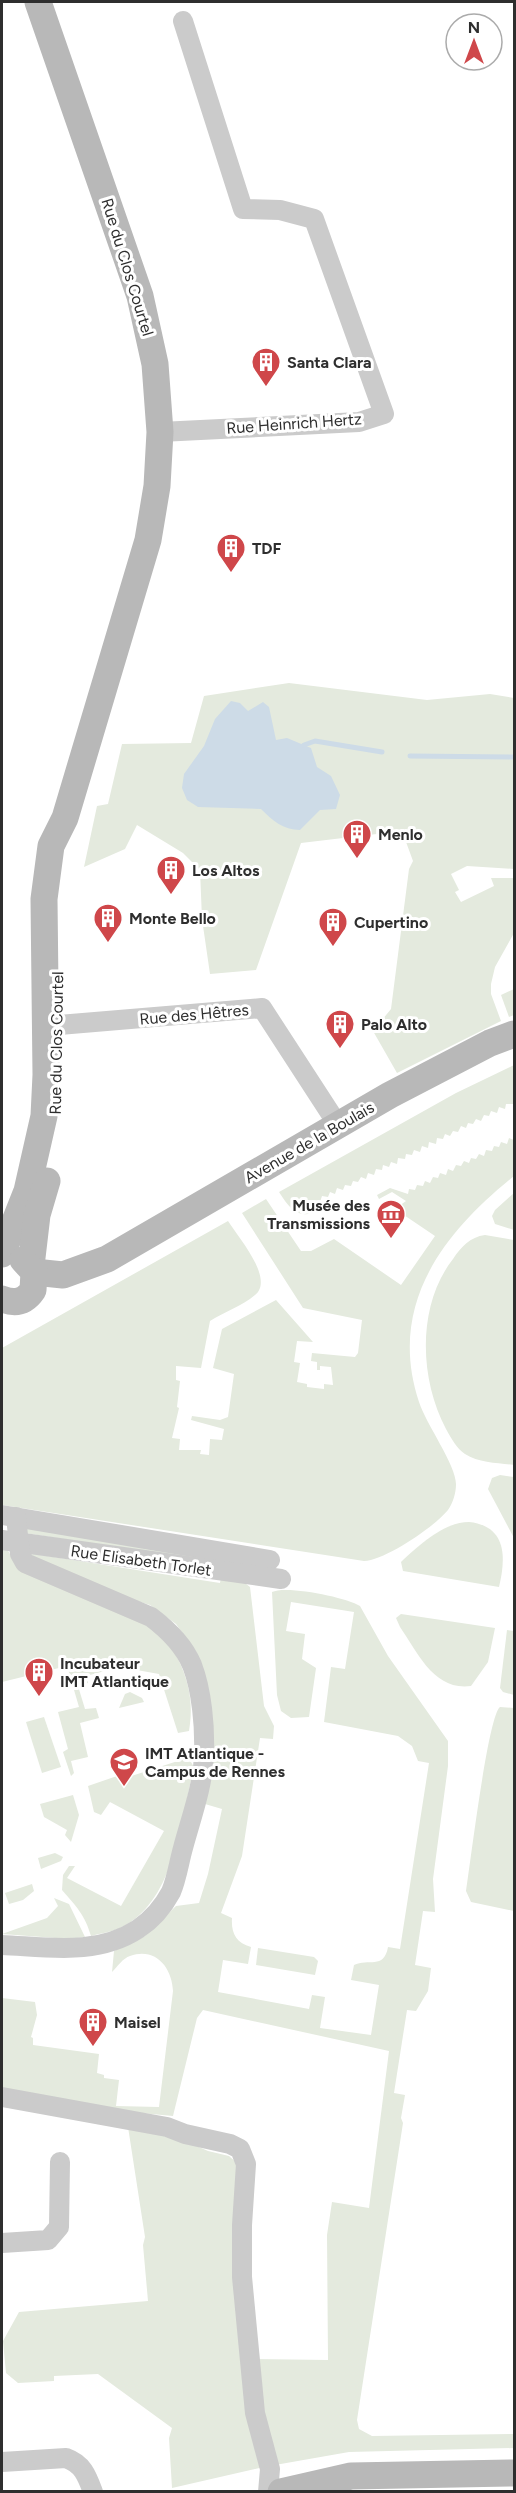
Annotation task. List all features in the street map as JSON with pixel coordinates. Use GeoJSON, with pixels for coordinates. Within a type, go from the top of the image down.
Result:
{"type":"FeatureCollection","features":[{"type":"Feature","properties":{"kind":"main road","name":"Rue du Clos Courtel"},"geometry":{"type":"LineString","coordinates":[[2,1254],[27,1191],[44,1116],[46,1075],[44,899],[51,846],[65,818],[148,540],[157,486],[160,432],[155,364],[140,296],[38,2]]}},
{"type":"Feature","properties":{"kind":"main road","name":"Rue du Clos Courtel"},"geometry":{"type":"LineString","coordinates":[[18,1290],[51,1164],[58,1025],[59,888],[65,818]]}},
{"type":"Feature","properties":{"kind":"main road","name":"Avenue de la Boulais"},"geometry":{"type":"LineString","coordinates":[[2,1262],[19,1259],[18,1290],[107,1259],[338,1125],[490,1042],[514,1034]]}},
{"type":"Feature","properties":{"kind":"main road"},"geometry":{"type":"LineString","coordinates":[[281,2492],[351,2476],[514,2473]]}},
{"type":"Feature","properties":{"kind":"street","name":"Rue Heinrich Hertz"},"geometry":{"type":"LineString","coordinates":[[160,432],[359,422],[384,414],[314,219],[280,210],[243,209],[183,21]]}},
{"type":"Feature","properties":{"kind":"street","name":"Rue des Hêtres"},"geometry":{"type":"LineString","coordinates":[[58,1025],[262,1008],[338,1125]]}},
{"type":"Feature","properties":{"kind":"street"},"geometry":{"type":"LineString","coordinates":[[2,1945],[87,1948],[124,1937],[150,1920],[172,1890],[201,1782],[204,1757],[199,1692],[192,1665],[164,1627],[140,1612],[31,1567],[10,1541],[9,1516]]}},
{"type":"Feature","properties":{"kind":"street","name":"Rue Elisabeth Torlet"},"geometry":{"type":"LineString","coordinates":[[9,1516],[270,1560]]}},
{"type":"Feature","properties":{"kind":"street","name":"Rue Elisabeth Torlet"},"geometry":{"type":"LineString","coordinates":[[10,1541],[281,1580]]}},
{"type":"Feature","properties":{"kind":"street"},"geometry":{"type":"LineString","coordinates":[[2,2097],[167,2127],[240,2149],[246,2163],[242,2235],[246,2336],[255,2413],[270,2469],[268,2492]]}},
{"type":"Feature","properties":{"kind":"street"},"geometry":{"type":"LineString","coordinates":[[2,2243],[48,2240],[58,2227],[60,2162]]}},
{"type":"Feature","properties":{"kind":"street"},"geometry":{"type":"LineString","coordinates":[[2,2462],[66,2458],[76,2461],[84,2470],[93,2492]]}},
{"type":"Feature","properties":{"kind":"shaded area"},"geometry":{"type":"Polygon","coordinates":[[[289,683],[427,700],[490,694],[514,698],[514,869],[467,866],[451,874],[459,890],[455,892],[461,902],[494,886],[491,878],[514,878],[514,933],[495,967],[491,984],[491,994],[501,1021],[397,1073],[373,1031],[391,1009],[409,869],[413,861],[402,831],[301,843],[256,970],[210,974],[202,919],[200,870],[183,853],[137,825],[125,849],[84,867],[97,806],[108,804],[122,744],[191,743],[204,696],[289,683]]]}},
{"type":"Feature","properties":{"kind":"shaded area"},"geometry":{"type":"Polygon","coordinates":[[[231,701],[240,703],[248,711],[263,702],[269,707],[276,740],[287,738],[311,748],[317,767],[331,776],[340,795],[336,809],[320,810],[300,830],[294,830],[283,826],[261,809],[198,807],[187,800],[182,788],[184,774],[204,746],[215,719],[231,701]]]}},
{"type":"Feature","properties":{"kind":"shaded area"},"geometry":{"type":"Polygon","coordinates":[[[514,989],[514,1015],[509,1017],[501,995],[514,989]]]}},
{"type":"Feature","properties":{"kind":"shaded area"},"geometry":{"type":"Polygon","coordinates":[[[514,1065],[513,1104],[506,1104],[505,1109],[499,1107],[497,1113],[491,1111],[489,1116],[484,1115],[481,1121],[476,1119],[473,1124],[468,1123],[466,1128],[461,1126],[458,1132],[453,1131],[450,1136],[445,1134],[443,1139],[437,1138],[436,1144],[429,1142],[428,1148],[422,1146],[420,1152],[414,1150],[412,1155],[406,1154],[405,1159],[398,1158],[397,1164],[391,1162],[389,1167],[383,1165],[382,1170],[376,1169],[374,1175],[368,1173],[366,1179],[361,1177],[358,1182],[353,1181],[351,1186],[345,1185],[343,1190],[337,1188],[335,1194],[330,1192],[328,1197],[322,1196],[317,1211],[304,1214],[294,1211],[279,1192],[456,1093],[514,1065]]]}},
{"type":"Feature","properties":{"kind":"shaded area"},"geometry":{"type":"Polygon","coordinates":[[[509,1138],[514,1140],[514,1176],[488,1198],[444,1247],[428,1274],[416,1303],[410,1334],[411,1367],[419,1402],[451,1466],[456,1484],[454,1498],[448,1510],[421,1533],[397,1549],[364,1561],[2,1505],[2,1348],[228,1221],[253,1258],[261,1279],[260,1288],[250,1299],[210,1321],[201,1368],[176,1366],[176,1380],[180,1381],[177,1407],[179,1408],[172,1438],[180,1439],[179,1450],[201,1450],[200,1454],[209,1455],[210,1439],[222,1440],[224,1429],[191,1420],[192,1416],[220,1420],[228,1417],[234,1374],[213,1368],[222,1329],[276,1300],[313,1342],[297,1341],[294,1362],[300,1363],[297,1382],[307,1384],[307,1387],[324,1389],[324,1384],[333,1385],[331,1367],[320,1366],[320,1370],[317,1370],[317,1362],[311,1361],[312,1353],[355,1357],[358,1353],[362,1320],[303,1308],[242,1213],[266,1199],[301,1251],[311,1251],[334,1239],[401,1285],[435,1236],[395,1209],[406,1201],[392,1192],[379,1199],[377,1195],[390,1188],[408,1194],[409,1189],[415,1190],[417,1185],[423,1186],[425,1181],[430,1183],[433,1177],[438,1178],[440,1173],[446,1175],[448,1169],[453,1171],[456,1165],[461,1166],[464,1161],[469,1163],[471,1158],[476,1159],[479,1154],[484,1156],[486,1150],[492,1151],[494,1146],[499,1147],[501,1142],[507,1144],[509,1138]]]}},
{"type":"Feature","properties":{"kind":"shaded area"},"geometry":{"type":"Polygon","coordinates":[[[514,1193],[514,1230],[495,1224],[492,1216],[495,1210],[514,1193]]]}},
{"type":"Feature","properties":{"kind":"shaded area"},"geometry":{"type":"Polygon","coordinates":[[[485,1235],[514,1240],[514,1465],[476,1459],[459,1449],[437,1409],[427,1365],[428,1320],[441,1277],[470,1240],[485,1235]]]}},
{"type":"Feature","properties":{"kind":"shaded area"},"geometry":{"type":"Polygon","coordinates":[[[500,1475],[514,1477],[514,1538],[488,1489],[492,1478],[500,1475]]]}},
{"type":"Feature","properties":{"kind":"shaded area"},"geometry":{"type":"Polygon","coordinates":[[[469,1522],[491,1530],[501,1545],[503,1565],[499,1587],[403,1571],[401,1562],[424,1542],[450,1526],[469,1522]]]}},
{"type":"Feature","properties":{"kind":"shaded area"},"geometry":{"type":"Polygon","coordinates":[[[26,1528],[210,1557],[209,1562],[25,1533],[26,1528]]]}},
{"type":"Feature","properties":{"kind":"shaded area"},"geometry":{"type":"Polygon","coordinates":[[[2,1548],[7,1549],[16,1564],[161,1632],[176,1654],[186,1678],[191,1704],[189,1731],[178,1733],[159,1674],[120,1667],[86,1676],[88,1683],[78,1686],[85,1709],[96,1708],[99,1718],[80,1723],[88,1757],[71,1761],[74,1773],[71,1776],[63,1752],[68,1749],[58,1712],[79,1707],[67,1666],[2,1682],[2,1548]]]}},
{"type":"Feature","properties":{"kind":"shaded area"},"geometry":{"type":"Polygon","coordinates":[[[28,1553],[220,1583],[221,1577],[241,1580],[250,1587],[264,1706],[274,1726],[273,1739],[260,1738],[242,1856],[221,1913],[232,1918],[235,1937],[251,1947],[248,1964],[223,1960],[218,1992],[309,2009],[312,1995],[325,1997],[320,2028],[371,2035],[379,1985],[351,1980],[354,1965],[383,1959],[388,1947],[400,1949],[429,1763],[418,1761],[412,1746],[398,1736],[324,1722],[331,1667],[345,1669],[354,1612],[291,1602],[286,1631],[305,1634],[302,1659],[316,1668],[309,1717],[291,1718],[281,1711],[277,1695],[272,1592],[290,1590],[316,1593],[360,1606],[388,1656],[448,1741],[448,1766],[433,1879],[435,1912],[423,1911],[415,1965],[431,1968],[428,1991],[416,2011],[407,2010],[394,2093],[405,2095],[401,2118],[403,2123],[357,2420],[359,2429],[372,2436],[514,2434],[514,2448],[349,2452],[275,2465],[252,2359],[328,2360],[327,2235],[332,2202],[369,2208],[389,2051],[203,2010],[197,2018],[173,2116],[130,2112],[2,2091],[2,1998],[35,2002],[37,2015],[31,2037],[33,2045],[99,2054],[97,2073],[104,2075],[104,2078],[119,2080],[116,2106],[159,2107],[173,1991],[170,1975],[161,1961],[148,1954],[127,1957],[112,1972],[114,1951],[145,1936],[176,1906],[199,1903],[208,1874],[222,1809],[205,1804],[213,1771],[210,1727],[197,1653],[176,1624],[150,1605],[112,1593],[31,1558],[28,1553]]]}},
{"type":"Feature","properties":{"kind":"shaded area"},"geometry":{"type":"Polygon","coordinates":[[[401,1614],[495,1628],[488,1662],[471,1686],[447,1683],[428,1668],[400,1627],[396,1618],[401,1614]]]}},
{"type":"Feature","properties":{"kind":"shaded area"},"geometry":{"type":"Polygon","coordinates":[[[507,1630],[514,1631],[514,1695],[503,1692],[500,1688],[507,1630]]]}},
{"type":"Feature","properties":{"kind":"shaded area"},"geometry":{"type":"Polygon","coordinates":[[[130,1692],[142,1698],[144,1702],[119,1708],[125,1694],[130,1692]]]}},
{"type":"Feature","properties":{"kind":"shaded area"},"geometry":{"type":"Polygon","coordinates":[[[500,1707],[514,1708],[514,1911],[471,1902],[466,1891],[485,1763],[495,1716],[500,1707]]]}},
{"type":"Feature","properties":{"kind":"shaded area"},"geometry":{"type":"Polygon","coordinates":[[[44,1717],[61,1767],[42,1773],[26,1722],[44,1717]]]}},
{"type":"Feature","properties":{"kind":"shaded area"},"geometry":{"type":"Polygon","coordinates":[[[184,1759],[191,1762],[194,1767],[179,1834],[165,1879],[154,1898],[140,1915],[118,1929],[91,1936],[83,1916],[62,1890],[63,1875],[69,1866],[75,1866],[67,1878],[121,1906],[164,1831],[110,1802],[101,1815],[94,1812],[88,1786],[117,1776],[119,1780],[184,1759]]]}},
{"type":"Feature","properties":{"kind":"shaded area"},"geometry":{"type":"Polygon","coordinates":[[[73,1795],[79,1815],[71,1842],[65,1835],[67,1830],[44,1817],[40,1804],[73,1795]]]}},
{"type":"Feature","properties":{"kind":"shaded area"},"geometry":{"type":"Polygon","coordinates":[[[55,1853],[63,1857],[61,1861],[41,1869],[38,1858],[55,1853]]]}},
{"type":"Feature","properties":{"kind":"shaded area"},"geometry":{"type":"Polygon","coordinates":[[[32,1884],[34,1891],[23,1900],[9,1904],[5,1893],[32,1884]]]}},
{"type":"Feature","properties":{"kind":"shaded area"},"geometry":{"type":"Polygon","coordinates":[[[54,1898],[69,1904],[85,1937],[69,1939],[2,1934],[47,1918],[58,1906],[54,1898]]]}},
{"type":"Feature","properties":{"kind":"shaded area"},"geometry":{"type":"Polygon","coordinates":[[[258,1948],[314,1957],[318,1961],[315,1975],[256,1965],[258,1948]]]}},
{"type":"Feature","properties":{"kind":"shaded area"},"geometry":{"type":"Polygon","coordinates":[[[128,2127],[167,2133],[208,2151],[229,2156],[238,2164],[264,2467],[172,2488],[169,2438],[172,2428],[98,2374],[54,2376],[54,2381],[18,2383],[6,2373],[3,2341],[19,2312],[148,2301],[143,2245],[145,2237],[128,2127]]]}},
{"type":"Feature","properties":{"kind":"waterway"},"geometry":{"type":"LineString","coordinates":[[304,745],[315,741],[382,752]]}},
{"type":"Feature","properties":{"kind":"waterway"},"geometry":{"type":"LineString","coordinates":[[410,756],[514,757]]}},
{"type":"Feature","properties":{"kind":"place","name":"Santa Clara"},"geometry":{"type":"Point","coordinates":[266,388]}},
{"type":"Feature","properties":{"kind":"place","name":"TDF"},"geometry":{"type":"Point","coordinates":[231,574]}},
{"type":"Feature","properties":{"kind":"place","name":"Menlo"},"geometry":{"type":"Point","coordinates":[357,860]}},
{"type":"Feature","properties":{"kind":"place","name":"Los Altos"},"geometry":{"type":"Point","coordinates":[171,896]}},
{"type":"Feature","properties":{"kind":"place","name":"Monte Bello"},"geometry":{"type":"Point","coordinates":[108,944]}},
{"type":"Feature","properties":{"kind":"place","name":"Cupertino"},"geometry":{"type":"Point","coordinates":[333,948]}},
{"type":"Feature","properties":{"kind":"place","name":"Palo Alto"},"geometry":{"type":"Point","coordinates":[340,1050]}},
{"type":"Feature","properties":{"kind":"place","name":"Musée des Transmissions"},"geometry":{"type":"Point","coordinates":[391,1240]}},
{"type":"Feature","properties":{"kind":"place","name":"Incubateur IMT Atlantique"},"geometry":{"type":"Point","coordinates":[39,1698]}},
{"type":"Feature","properties":{"kind":"place","name":"IMT Atlantique - Campus de Rennes"},"geometry":{"type":"Point","coordinates":[124,1788]}},
{"type":"Feature","properties":{"kind":"place","name":"Maisel"},"geometry":{"type":"Point","coordinates":[93,2048]}}]}
